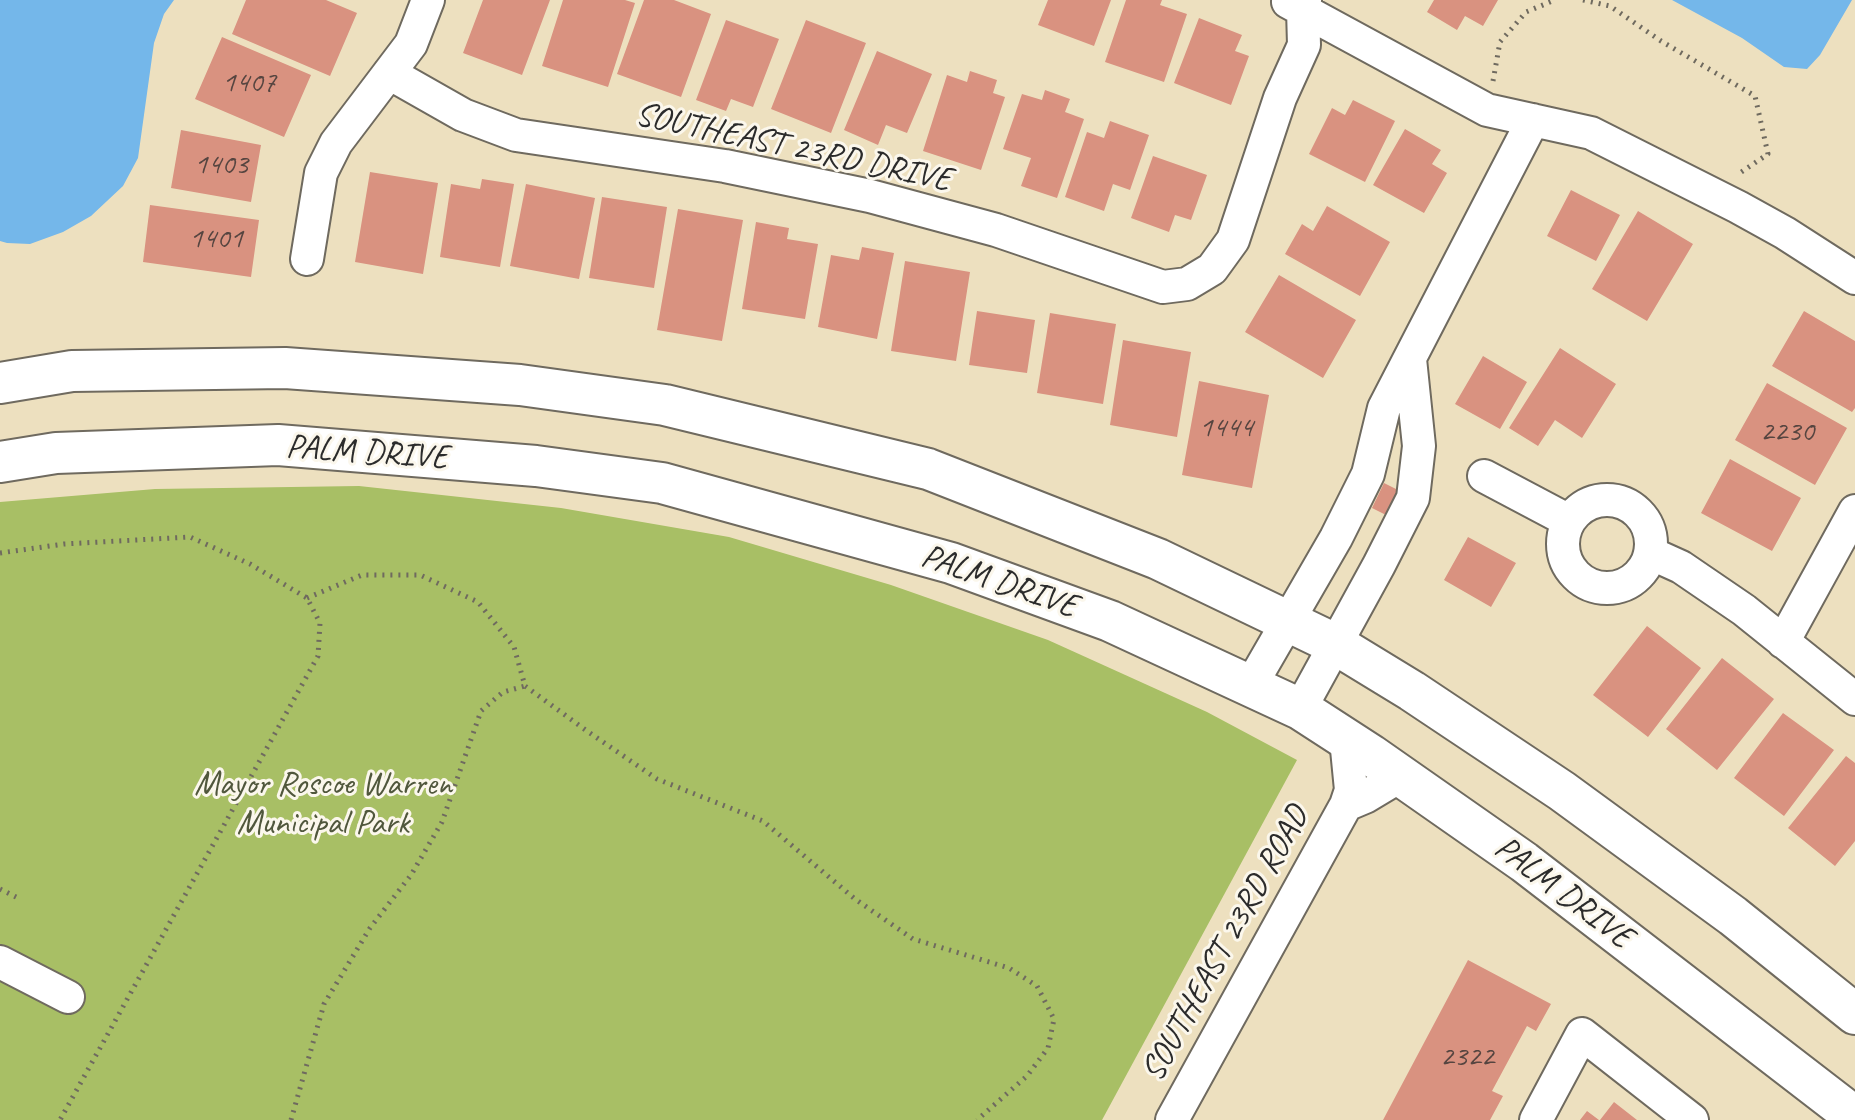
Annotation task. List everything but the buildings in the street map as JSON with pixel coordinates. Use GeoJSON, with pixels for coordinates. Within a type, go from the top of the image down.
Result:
{"type":"FeatureCollection","features":[{"type":"Feature","properties":{"kind":"main road"},"geometry":{"type":"LineString","coordinates":[[0,383],[72,371],[285,368],[520,385],[665,405],[928,469],[1158,559],[1335,644],[1412,691],[1562,791],[1733,916],[1855,1014]]}},
{"type":"Feature","properties":{"kind":"main road","name":"PALM DRIVE"},"geometry":{"type":"LineString","coordinates":[[0,462],[56,453],[278,445],[536,466],[662,483],[951,563],[1110,621],[1300,709],[1524,862],[1855,1117]]}},
{"type":"Feature","properties":{"kind":"street"},"geometry":{"type":"LineString","coordinates":[[307,259],[321,173],[336,143],[411,44],[428,0]]}},
{"type":"Feature","properties":{"kind":"street"},"geometry":{"type":"LineString","coordinates":[[1298,3],[1487,110],[1591,133],[1785,233],[1855,278]]}},
{"type":"Feature","properties":{"kind":"street","name":"SOUTHEAST 23RD DRIVE"},"geometry":{"type":"LineString","coordinates":[[389,73],[463,115],[516,135],[725,166],[870,196],[996,230],[1163,287],[1187,284],[1212,269],[1233,240],[1280,98],[1304,45],[1298,3]]}},
{"type":"Feature","properties":{"kind":"street"},"geometry":{"type":"LineString","coordinates":[[1251,685],[1336,538],[1368,474],[1384,408],[1533,120]]}},
{"type":"Feature","properties":{"kind":"street"},"geometry":{"type":"LineString","coordinates":[[1300,709],[1413,498],[1419,446],[1410,356]]}},
{"type":"Feature","properties":{"kind":"street"},"geometry":{"type":"LineString","coordinates":[[1484,476],[1569,521]]}},
{"type":"Feature","properties":{"kind":"street"},"geometry":{"type":"LineString","coordinates":[[1603,500],[1629,506],[1640,515],[1651,540],[1645,568],[1621,586],[1606,588],[1590,585],[1568,565],[1563,551],[1563,536],[1569,521],[1577,511],[1603,500]]}},
{"type":"Feature","properties":{"kind":"street"},"geometry":{"type":"LineString","coordinates":[[1783,642],[1855,511]]}},
{"type":"Feature","properties":{"kind":"street"},"geometry":{"type":"LineString","coordinates":[[1650,553],[1681,567],[1744,610],[1855,699]]}},
{"type":"Feature","properties":{"kind":"street","name":"SOUTHEAST 23RD ROAD"},"geometry":{"type":"LineString","coordinates":[[1172,1120],[1346,805],[1351,790],[1346,739]]}},
{"type":"Feature","properties":{"kind":"street","name":"SOUTHEAST 23RD ROAD"},"geometry":{"type":"LineString","coordinates":[[1346,805],[1400,776]]}},
{"type":"Feature","properties":{"kind":"street"},"geometry":{"type":"LineString","coordinates":[[0,962],[68,997]]}},
{"type":"Feature","properties":{"kind":"street"},"geometry":{"type":"LineString","coordinates":[[1536,1120],[1582,1034],[1692,1120]]}},
{"type":"Feature","properties":{"kind":"path"},"geometry":{"type":"LineString","coordinates":[[1487,110],[1500,42],[1526,12],[1555,0]]}},
{"type":"Feature","properties":{"kind":"path"},"geometry":{"type":"LineString","coordinates":[[1583,0],[1610,6],[1661,41],[1755,96],[1768,154],[1710,193]]}},
{"type":"Feature","properties":{"kind":"path"},"geometry":{"type":"LineString","coordinates":[[0,553],[64,544],[190,537],[250,564],[307,598],[320,623],[318,656],[60,1120]]}},
{"type":"Feature","properties":{"kind":"path"},"geometry":{"type":"LineString","coordinates":[[307,598],[362,575],[420,575],[478,602],[514,647],[525,686],[657,779],[763,821],[855,899],[913,939],[1009,968],[1037,986],[1054,1019],[1048,1048],[1027,1076],[977,1120]]}},
{"type":"Feature","properties":{"kind":"path"},"geometry":{"type":"LineString","coordinates":[[291,1120],[324,1004],[370,928],[411,875],[442,822],[481,711],[503,692],[525,686]]}},
{"type":"Feature","properties":{"kind":"path"},"geometry":{"type":"LineString","coordinates":[[0,889],[20,899]]}},
{"type":"Feature","properties":{"kind":"green space","name":"Mayor Roscoe Warren Municipal Park"},"geometry":{"type":"Polygon","coordinates":[[[359,486],[561,508],[729,537],[891,585],[1048,640],[1207,712],[1297,760],[1102,1120],[0,1120],[0,502],[155,489],[359,486]]]}},
{"type":"Feature","properties":{"kind":"water"},"geometry":{"type":"Polygon","coordinates":[[[0,0],[174,0],[164,14],[154,43],[138,158],[123,186],[91,216],[63,232],[30,244],[0,241],[0,0]]]}},
{"type":"Feature","properties":{"kind":"water"},"geometry":{"type":"Polygon","coordinates":[[[1672,0],[1852,0],[1820,55],[1807,69],[1784,67],[1742,38],[1672,0]]]}}]}
